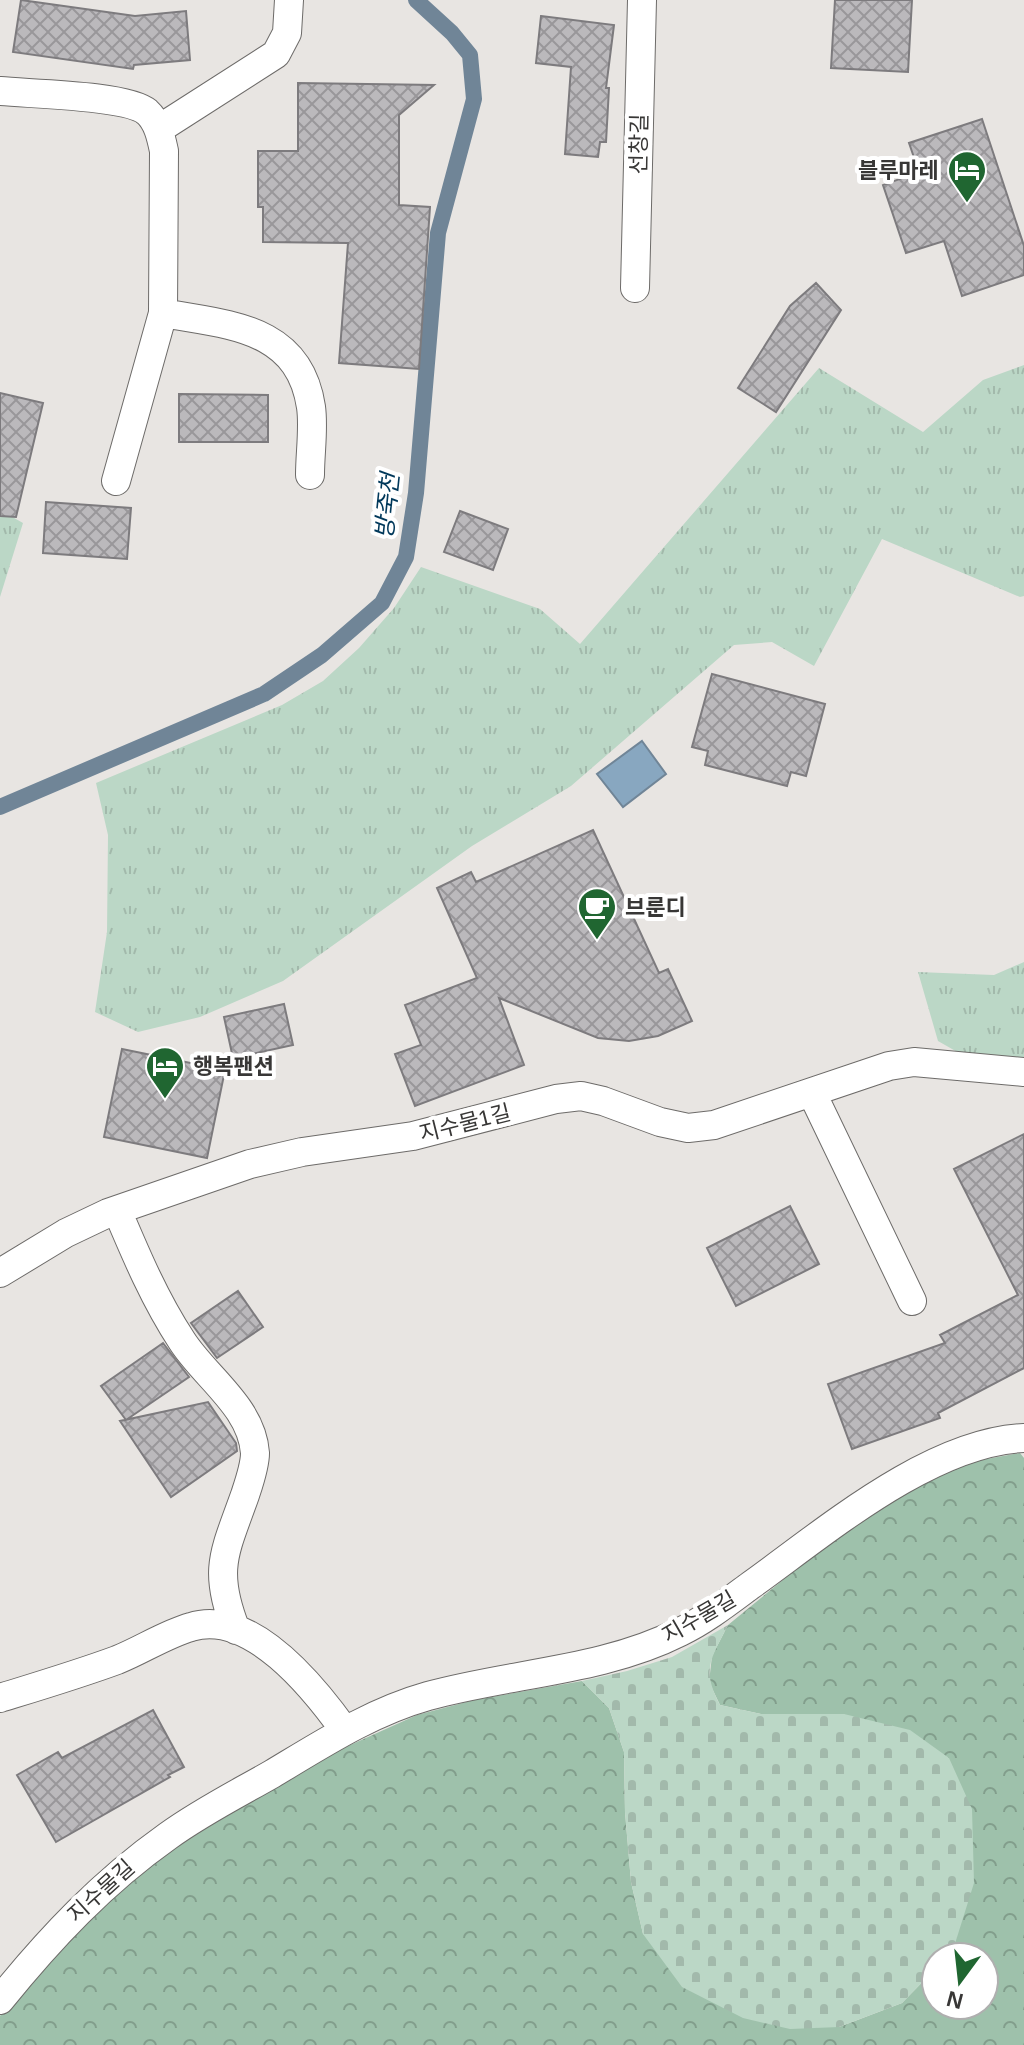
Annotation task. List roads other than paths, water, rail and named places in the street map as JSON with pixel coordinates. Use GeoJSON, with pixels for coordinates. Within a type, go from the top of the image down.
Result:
{"type":"FeatureCollection","features":[{"type":"Feature","properties":{"kind":"lane"},"geometry":{"type":"LineString","coordinates":[[159,129],[276,54],[287,33],[289,0]]}},
{"type":"Feature","properties":{"kind":"lane","name":"선창길"},"geometry":{"type":"LineString","coordinates":[[635,288],[642,0]]}},
{"type":"Feature","properties":{"kind":"lane"},"geometry":{"type":"LineString","coordinates":[[0,91],[120,102],[146,111],[159,129],[164,151],[163,313],[116,481]]}},
{"type":"Feature","properties":{"kind":"lane"},"geometry":{"type":"LineString","coordinates":[[163,313],[247,328],[279,345],[299,370],[311,407],[310,475]]}},
{"type":"Feature","properties":{"kind":"lane","name":"지수물1길"},"geometry":{"type":"LineString","coordinates":[[0,1273],[66,1233],[117,1210],[250,1164],[302,1152],[413,1136],[556,1099],[581,1096],[688,1128],[737,1119],[889,1066],[914,1062],[1024,1072]]}},
{"type":"Feature","properties":{"kind":"lane"},"geometry":{"type":"LineString","coordinates":[[812,1093],[912,1301]]}},
{"type":"Feature","properties":{"kind":"lane"},"geometry":{"type":"LineString","coordinates":[[117,1210],[162,1308],[184,1345],[245,1419],[255,1453],[250,1482],[224,1548],[221,1574],[226,1605],[236,1630]]}},
{"type":"Feature","properties":{"kind":"lane","name":"지수물길"},"geometry":{"type":"LineString","coordinates":[[0,2000],[72,1916],[118,1874],[169,1835],[220,1802],[374,1715],[427,1696],[633,1651],[680,1632],[719,1608],[877,1495],[928,1467],[970,1449],[1024,1438]]}},
{"type":"Feature","properties":{"kind":"lane"},"geometry":{"type":"LineString","coordinates":[[0,1698],[117,1660],[190,1627],[212,1623],[260,1642],[304,1678],[345,1731]]}},
{"type":"Feature","properties":{"kind":"water"},"geometry":{"type":"Polygon","coordinates":[[[642,741],[666,774],[623,807],[597,774],[642,741]]]}},
{"type":"Feature","properties":{"kind":"waterway","name":"방죽천"},"geometry":{"type":"LineString","coordinates":[[0,807],[264,694],[322,655],[382,603],[406,557],[416,493],[438,233],[474,99],[470,55],[452,33],[416,0]]}},
{"type":"Feature","properties":{"kind":"place","name":"블루마레"},"geometry":{"type":"Point","coordinates":[967,204]}},
{"type":"Feature","properties":{"kind":"place","name":"브룬디"},"geometry":{"type":"Point","coordinates":[597,941]}},
{"type":"Feature","properties":{"kind":"place","name":"행복팬션"},"geometry":{"type":"Point","coordinates":[165,1100]}}]}
